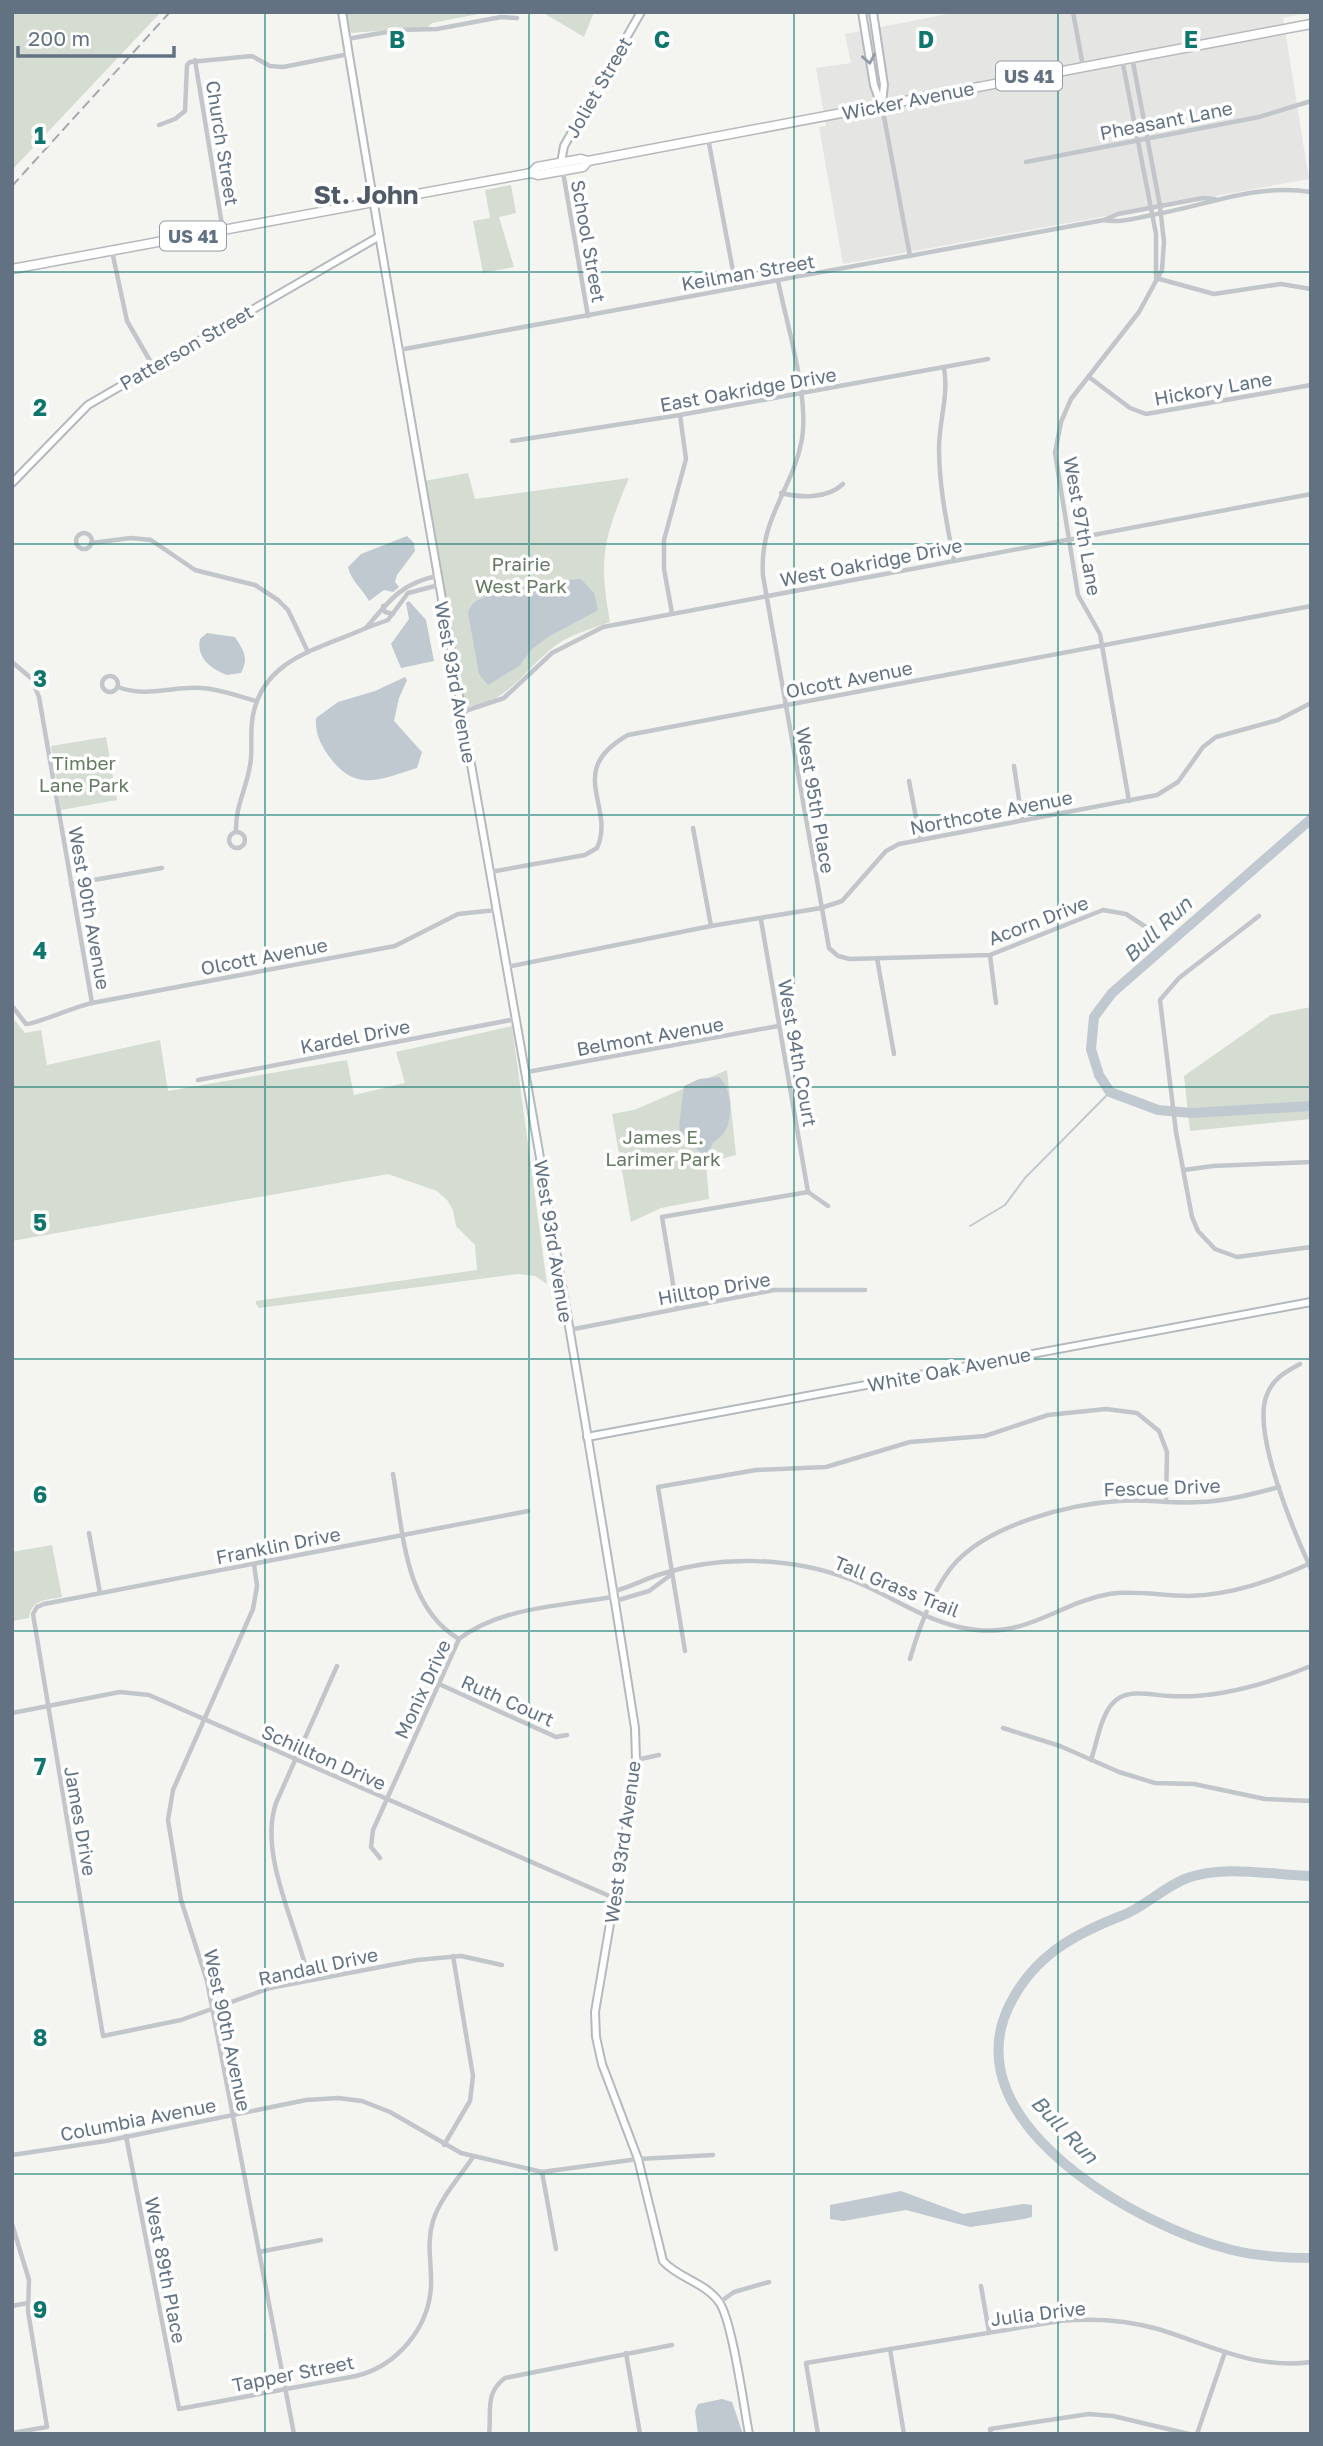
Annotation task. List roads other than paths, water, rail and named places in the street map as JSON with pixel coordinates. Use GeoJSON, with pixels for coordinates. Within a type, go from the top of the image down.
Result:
{"type":"FeatureCollection","features":[{"type":"Feature","properties":{"kind":"highway","name":"Wicker Avenue"},"geometry":{"type":"LineString","coordinates":[[12,270],[531,173],[537,167],[562,167],[582,159],[589,162],[1127,57],[1311,24]]}},
{"type":"Feature","properties":{"kind":"street","name":"West 93rd Avenue"},"geometry":{"type":"LineString","coordinates":[[342,12],[437,576],[527,1072],[635,1728],[636,1760],[595,2012],[596,2036],[602,2064],[638,2159],[663,2260],[671,2270],[719,2302]]}},
{"type":"Feature","properties":{"kind":"street","name":"Joliet Street"},"geometry":{"type":"LineString","coordinates":[[562,167],[564,146],[641,12]]}},
{"type":"Feature","properties":{"kind":"street"},"geometry":{"type":"LineString","coordinates":[[862,12],[874,85],[881,105],[910,256]]}},
{"type":"Feature","properties":{"kind":"street"},"geometry":{"type":"LineString","coordinates":[[873,12],[884,85],[881,105]]}},
{"type":"Feature","properties":{"kind":"street"},"geometry":{"type":"LineString","coordinates":[[1073,12],[1083,66]]}},
{"type":"Feature","properties":{"kind":"street"},"geometry":{"type":"LineString","coordinates":[[347,39],[398,30],[437,29],[500,17],[517,18]]}},
{"type":"Feature","properties":{"kind":"street"},"geometry":{"type":"LineString","coordinates":[[159,125],[175,119],[185,111],[187,65],[195,60],[251,56],[270,66],[283,67],[349,54]]}},
{"type":"Feature","properties":{"kind":"street","name":"West 97th Lane"},"geometry":{"type":"LineString","coordinates":[[1127,57],[1160,206],[1164,252],[1162,270],[1139,312],[1068,406],[1056,445],[1056,467],[1079,599],[1097,625],[1102,645],[1129,801]]}},
{"type":"Feature","properties":{"kind":"street","name":"West 97th Lane"},"geometry":{"type":"LineString","coordinates":[[1127,57],[1136,140],[1157,240],[1156,278]]}},
{"type":"Feature","properties":{"kind":"street","name":"Church Street"},"geometry":{"type":"LineString","coordinates":[[195,60],[223,231]]}},
{"type":"Feature","properties":{"kind":"street","name":"Pheasant Lane"},"geometry":{"type":"LineString","coordinates":[[1026,162],[1264,116],[1311,101]]}},
{"type":"Feature","properties":{"kind":"street"},"geometry":{"type":"LineString","coordinates":[[708,138],[736,287]]}},
{"type":"Feature","properties":{"kind":"street","name":"School Street"},"geometry":{"type":"LineString","coordinates":[[562,167],[588,316]]}},
{"type":"Feature","properties":{"kind":"street"},"geometry":{"type":"LineString","coordinates":[[1216,199],[1268,190],[1311,192]]}},
{"type":"Feature","properties":{"kind":"street","name":"Keilman Street"},"geometry":{"type":"LineString","coordinates":[[398,350],[1104,220],[1118,214],[1203,198],[1216,199]]}},
{"type":"Feature","properties":{"kind":"street","name":"Keilman Street"},"geometry":{"type":"LineString","coordinates":[[1104,220],[1118,221],[1159,214],[1204,205],[1216,199]]}},
{"type":"Feature","properties":{"kind":"street","name":"Patterson Street"},"geometry":{"type":"LineString","coordinates":[[12,483],[88,405],[378,237]]}},
{"type":"Feature","properties":{"kind":"street"},"geometry":{"type":"LineString","coordinates":[[112,251],[127,321],[153,366]]}},
{"type":"Feature","properties":{"kind":"street"},"geometry":{"type":"LineString","coordinates":[[1156,278],[1214,293],[1281,284],[1311,289]]}},
{"type":"Feature","properties":{"kind":"street","name":"West 95th Place"},"geometry":{"type":"LineString","coordinates":[[778,281],[800,394],[802,440],[768,523],[763,548],[766,596],[827,944],[835,954]]}},
{"type":"Feature","properties":{"kind":"street","name":"East Oakridge Drive"},"geometry":{"type":"LineString","coordinates":[[512,441],[680,415],[988,359]]}},
{"type":"Feature","properties":{"kind":"street"},"geometry":{"type":"LineString","coordinates":[[944,368],[946,383],[940,429],[940,468],[954,561]]}},
{"type":"Feature","properties":{"kind":"street","name":"Hickory Lane"},"geometry":{"type":"LineString","coordinates":[[1089,377],[1130,408],[1146,414],[1311,385]]}},
{"type":"Feature","properties":{"kind":"street"},"geometry":{"type":"LineString","coordinates":[[672,613],[664,569],[664,540],[686,459],[680,415]]}},
{"type":"Feature","properties":{"kind":"street"},"geometry":{"type":"LineString","coordinates":[[781,493],[808,496],[831,492],[842,484]]}},
{"type":"Feature","properties":{"kind":"street","name":"West Oakridge Drive"},"geometry":{"type":"LineString","coordinates":[[461,712],[505,698],[552,653],[589,632],[672,613],[1311,494]]}},
{"type":"Feature","properties":{"kind":"street"},"geometry":{"type":"LineString","coordinates":[[91,543],[131,538],[151,540],[195,570],[255,585],[288,610],[308,652]]}},
{"type":"Feature","properties":{"kind":"street"},"geometry":{"type":"LineString","coordinates":[[236,831],[238,801],[251,760],[250,730],[256,701],[280,667],[308,652],[384,622],[393,614],[410,583],[437,576]]}},
{"type":"Feature","properties":{"kind":"street"},"geometry":{"type":"LineString","coordinates":[[366,628],[383,606],[402,594],[439,585]]}},
{"type":"Feature","properties":{"kind":"street"},"geometry":{"type":"LineString","coordinates":[[383,606],[385,612],[393,614]]}},
{"type":"Feature","properties":{"kind":"street","name":"Olcott Avenue"},"geometry":{"type":"LineString","coordinates":[[490,872],[584,855],[597,848],[601,830],[594,780],[601,758],[617,741],[641,731],[1311,606]]}},
{"type":"Feature","properties":{"kind":"street","name":"West 90th Avenue"},"geometry":{"type":"LineString","coordinates":[[12,662],[31,678],[39,697],[92,1003]]}},
{"type":"Feature","properties":{"kind":"street"},"geometry":{"type":"LineString","coordinates":[[118,687],[151,693],[200,687],[230,692],[256,701]]}},
{"type":"Feature","properties":{"kind":"street","name":"Northcote Avenue"},"geometry":{"type":"LineString","coordinates":[[507,967],[711,926],[761,920],[821,908],[842,901],[886,851],[920,838],[1157,795],[1171,788],[1203,747],[1220,734],[1273,722],[1311,703]]}},
{"type":"Feature","properties":{"kind":"street"},"geometry":{"type":"LineString","coordinates":[[1014,766],[1022,819]]}},
{"type":"Feature","properties":{"kind":"street"},"geometry":{"type":"LineString","coordinates":[[909,782],[920,838]]}},
{"type":"Feature","properties":{"kind":"street"},"geometry":{"type":"LineString","coordinates":[[693,828],[711,926]]}},
{"type":"Feature","properties":{"kind":"street"},"geometry":{"type":"LineString","coordinates":[[71,884],[162,868]]}},
{"type":"Feature","properties":{"kind":"street","name":"Olcott Avenue"},"geometry":{"type":"LineString","coordinates":[[12,1006],[26,1024],[35,1025],[66,1009],[92,1003],[395,946],[458,914],[496,910]]}},
{"type":"Feature","properties":{"kind":"street","name":"Acorn Drive"},"geometry":{"type":"LineString","coordinates":[[835,954],[846,959],[990,955],[1103,910],[1131,916],[1161,937]]}},
{"type":"Feature","properties":{"kind":"street"},"geometry":{"type":"LineString","coordinates":[[1259,916],[1179,978],[1160,1000],[1174,1115],[1193,1221],[1201,1235],[1215,1249],[1246,1258],[1311,1247]]}},
{"type":"Feature","properties":{"kind":"street","name":"West 94th Court"},"geometry":{"type":"LineString","coordinates":[[761,920],[808,1192]]}},
{"type":"Feature","properties":{"kind":"street"},"geometry":{"type":"LineString","coordinates":[[990,955],[996,1003]]}},
{"type":"Feature","properties":{"kind":"street"},"geometry":{"type":"LineString","coordinates":[[877,958],[894,1054]]}},
{"type":"Feature","properties":{"kind":"street","name":"Kardel Drive"},"geometry":{"type":"LineString","coordinates":[[198,1080],[516,1019]]}},
{"type":"Feature","properties":{"kind":"street","name":"Belmont Avenue"},"geometry":{"type":"LineString","coordinates":[[527,1072],[778,1026]]}},
{"type":"Feature","properties":{"kind":"street"},"geometry":{"type":"LineString","coordinates":[[1184,1170],[1311,1161]]}},
{"type":"Feature","properties":{"kind":"street"},"geometry":{"type":"LineString","coordinates":[[677,1308],[662,1217],[808,1192],[828,1206]]}},
{"type":"Feature","properties":{"kind":"street","name":"Hilltop Drive"},"geometry":{"type":"LineString","coordinates":[[569,1330],[774,1290],[865,1290]]}},
{"type":"Feature","properties":{"kind":"street","name":"White Oak Avenue"},"geometry":{"type":"LineString","coordinates":[[587,1437],[1311,1303]]}},
{"type":"Feature","properties":{"kind":"street"},"geometry":{"type":"LineString","coordinates":[[1300,1364],[1277,1378],[1265,1402],[1266,1427],[1279,1487],[1310,1566]]}},
{"type":"Feature","properties":{"kind":"street"},"geometry":{"type":"LineString","coordinates":[[685,1651],[658,1487],[756,1470],[826,1467],[889,1447],[930,1439],[985,1436],[1038,1418],[1069,1411],[1129,1411],[1151,1422],[1166,1447],[1166,1501]]}},
{"type":"Feature","properties":{"kind":"street"},"geometry":{"type":"LineString","coordinates":[[393,1474],[418,1593],[434,1620],[459,1639]]}},
{"type":"Feature","properties":{"kind":"street","name":"Fescue Drive"},"geometry":{"type":"LineString","coordinates":[[910,1658],[926,1616],[955,1564],[974,1548],[1004,1532],[1038,1517],[1086,1505],[1119,1501],[1220,1501],[1279,1487]]}},
{"type":"Feature","properties":{"kind":"street","name":"Franklin Drive"},"geometry":{"type":"LineString","coordinates":[[34,1610],[44,1604],[528,1511]]}},
{"type":"Feature","properties":{"kind":"street"},"geometry":{"type":"LineString","coordinates":[[89,1534],[100,1593]]}},
{"type":"Feature","properties":{"kind":"street","name":"Tall Grass Trail"},"geometry":{"type":"LineString","coordinates":[[612,1597],[660,1574],[747,1562],[803,1566],[856,1582],[926,1616],[969,1629],[1009,1629],[1034,1624],[1077,1604],[1103,1596],[1130,1592],[1175,1596],[1223,1593],[1249,1588],[1310,1566]]}},
{"type":"Feature","properties":{"kind":"street","name":"West 90th Avenue"},"geometry":{"type":"LineString","coordinates":[[254,1564],[257,1586],[253,1609],[173,1790],[168,1821],[184,1912],[204,1966],[294,2434]]}},
{"type":"Feature","properties":{"kind":"street","name":"Tall Grass Trail"},"geometry":{"type":"LineString","coordinates":[[612,1597],[649,1591],[672,1573]]}},
{"type":"Feature","properties":{"kind":"street","name":"Monix Drive"},"geometry":{"type":"LineString","coordinates":[[380,1857],[371,1847],[373,1830],[459,1639],[480,1623],[505,1615],[612,1597]]}},
{"type":"Feature","properties":{"kind":"street","name":"James Drive"},"geometry":{"type":"LineString","coordinates":[[34,1610],[103,2036]]}},
{"type":"Feature","properties":{"kind":"street"},"geometry":{"type":"LineString","coordinates":[[309,1980],[296,1929],[280,1888],[271,1834],[274,1808],[337,1666]]}},
{"type":"Feature","properties":{"kind":"street"},"geometry":{"type":"LineString","coordinates":[[1091,1760],[1108,1710],[1116,1700],[1125,1696],[1196,1696],[1266,1683],[1311,1666]]}},
{"type":"Feature","properties":{"kind":"street","name":"Ruth Court"},"geometry":{"type":"LineString","coordinates":[[439,1684],[556,1737],[567,1735]]}},
{"type":"Feature","properties":{"kind":"street","name":"Schillton Drive"},"geometry":{"type":"LineString","coordinates":[[12,1713],[132,1692],[149,1695],[615,1898]]}},
{"type":"Feature","properties":{"kind":"street"},"geometry":{"type":"LineString","coordinates":[[1003,1728],[1155,1783],[1194,1784],[1265,1799],[1311,1801]]}},
{"type":"Feature","properties":{"kind":"street"},"geometry":{"type":"LineString","coordinates":[[636,1760],[659,1755]]}},
{"type":"Feature","properties":{"kind":"street"},"geometry":{"type":"LineString","coordinates":[[444,2145],[470,2101],[473,2076],[453,1972],[453,1956]]}},
{"type":"Feature","properties":{"kind":"street","name":"Randall Drive"},"geometry":{"type":"LineString","coordinates":[[103,2036],[213,2011],[265,1989],[309,1980],[453,1956],[473,1957],[502,1965]]}},
{"type":"Feature","properties":{"kind":"street","name":"Columbia Avenue"},"geometry":{"type":"LineString","coordinates":[[12,2155],[126,2136],[314,2099],[355,2099],[390,2112],[444,2145],[473,2157],[542,2172],[638,2159],[713,2155]]}},
{"type":"Feature","properties":{"kind":"street","name":"West 89th Place"},"geometry":{"type":"LineString","coordinates":[[126,2136],[179,2409]]}},
{"type":"Feature","properties":{"kind":"street","name":"Tapper Street"},"geometry":{"type":"LineString","coordinates":[[179,2409],[370,2372],[403,2350],[422,2320],[430,2299],[429,2241],[436,2213],[473,2157]]}},
{"type":"Feature","properties":{"kind":"street"},"geometry":{"type":"LineString","coordinates":[[542,2172],[556,2249]]}},
{"type":"Feature","properties":{"kind":"street"},"geometry":{"type":"LineString","coordinates":[[12,2224],[29,2280],[28,2303],[47,2427],[12,2433]]}},
{"type":"Feature","properties":{"kind":"street"},"geometry":{"type":"LineString","coordinates":[[259,2252],[321,2240]]}},
{"type":"Feature","properties":{"kind":"street"},"geometry":{"type":"LineString","coordinates":[[749,2434],[725,2314],[719,2302],[734,2292],[769,2282]]}},
{"type":"Feature","properties":{"kind":"street"},"geometry":{"type":"LineString","coordinates":[[981,2286],[989,2332]]}},
{"type":"Feature","properties":{"kind":"street"},"geometry":{"type":"LineString","coordinates":[[12,2306],[28,2303]]}},
{"type":"Feature","properties":{"kind":"street","name":"Julia Drive"},"geometry":{"type":"LineString","coordinates":[[818,2434],[806,2363],[1060,2321],[1114,2320],[1160,2330],[1266,2364],[1311,2362]]}},
{"type":"Feature","properties":{"kind":"street"},"geometry":{"type":"LineString","coordinates":[[489,2434],[489,2402],[495,2388],[505,2378],[672,2345]]}},
{"type":"Feature","properties":{"kind":"street"},"geometry":{"type":"LineString","coordinates":[[890,2349],[904,2434]]}},
{"type":"Feature","properties":{"kind":"street"},"geometry":{"type":"LineString","coordinates":[[625,2353],[640,2434]]}},
{"type":"Feature","properties":{"kind":"street"},"geometry":{"type":"LineString","coordinates":[[1197,2434],[1225,2353]]}},
{"type":"Feature","properties":{"kind":"street"},"geometry":{"type":"LineString","coordinates":[[991,2431],[1071,2415],[1098,2414],[1189,2434]]}},
{"type":"Feature","properties":{"kind":"waterway","name":"Bull Run"},"geometry":{"type":"LineString","coordinates":[[1311,819],[1112,993],[1094,1017],[1091,1049],[1099,1075],[1110,1092],[1158,1110],[1192,1113],[1311,1106]]}},
{"type":"Feature","properties":{"kind":"waterway","name":"Bull Run"},"geometry":{"type":"LineString","coordinates":[[970,1226],[1005,1205],[1025,1178],[1110,1092]]}},
{"type":"Feature","properties":{"kind":"waterway","name":"Bull Run"},"geometry":{"type":"LineString","coordinates":[[1311,1876],[1247,1871],[1199,1875],[1185,1879],[1137,1908],[1086,1931],[1056,1950],[1030,1974],[1009,2006],[998,2050],[1007,2091],[1031,2129],[1065,2164],[1106,2194],[1151,2219],[1194,2238],[1232,2250],[1311,2258]]}},
{"type":"Feature","properties":{"kind":"railway"},"geometry":{"type":"LineString","coordinates":[[12,186],[170,12]]}},
{"type":"Feature","properties":{"kind":"district","name":"St. John"},"geometry":{"type":"Point","coordinates":[366,194]}},
{"type":"Feature","properties":{"kind":"park label","name":"Prairie West Park"},"geometry":{"type":"Point","coordinates":[521,574]}},
{"type":"Feature","properties":{"kind":"park label","name":"Timber Lane Park"},"geometry":{"type":"Point","coordinates":[84,773]}},
{"type":"Feature","properties":{"kind":"park label","name":"James E. Larimer Park"},"geometry":{"type":"Point","coordinates":[663,1147]}}]}
